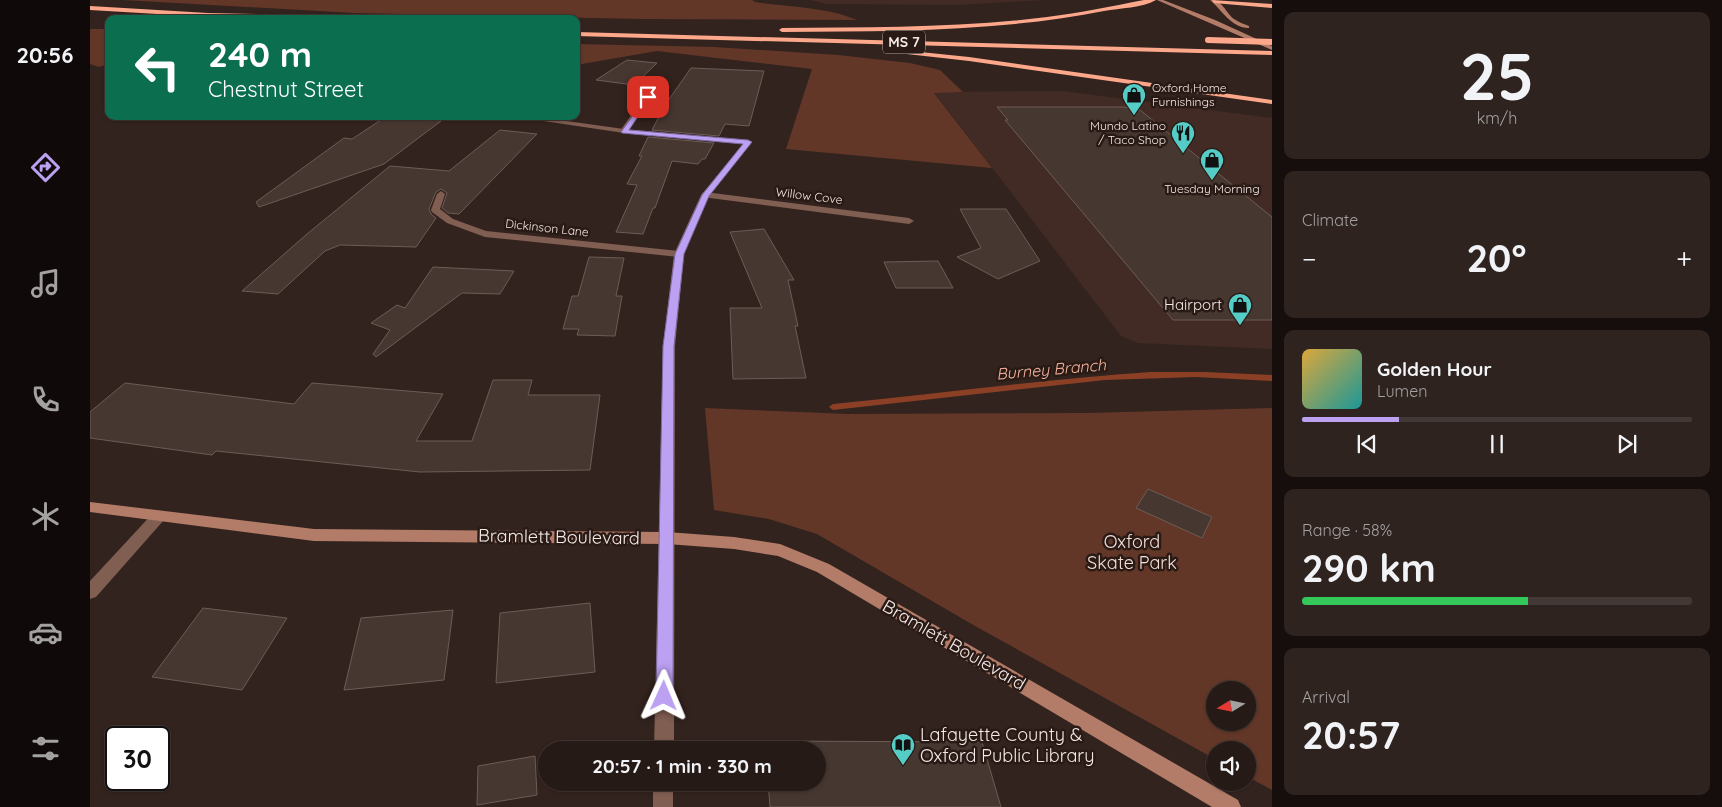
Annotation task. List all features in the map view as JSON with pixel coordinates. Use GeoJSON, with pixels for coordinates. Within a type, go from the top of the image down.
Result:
{"type":"FeatureCollection","features":[{"type":"Feature","properties":{"kind":"highway"},"geometry":{"type":"LineString","coordinates":[[782,30],[999,24],[1093,12],[1153,0]]}},
{"type":"Feature","properties":{"kind":"highway"},"geometry":{"type":"LineString","coordinates":[[1213,0],[1272,6]]}},
{"type":"Feature","properties":{"kind":"highway"},"geometry":{"type":"LineString","coordinates":[[90,8],[208,15]]}},
{"type":"Feature","properties":{"kind":"highway","name":"MS 7"},"geometry":{"type":"LineString","coordinates":[[772,30],[960,34]]}},
{"type":"Feature","properties":{"kind":"highway","name":"MS 7"},"geometry":{"type":"LineString","coordinates":[[580,34],[1272,53]]}},
{"type":"Feature","properties":{"kind":"highway"},"geometry":{"type":"LineString","coordinates":[[725,38],[887,50],[960,58],[1272,102]]}},
{"type":"Feature","properties":{"kind":"highway"},"geometry":{"type":"LineString","coordinates":[[1198,40],[1272,41]]}},
{"type":"Feature","properties":{"kind":"street"},"geometry":{"type":"LineString","coordinates":[[1159,0],[1213,20],[1272,48]]}},
{"type":"Feature","properties":{"kind":"street"},"geometry":{"type":"LineString","coordinates":[[1213,0],[1219,4],[1232,20],[1256,32]]}},
{"type":"Feature","properties":{"kind":"street"},"geometry":{"type":"LineString","coordinates":[[1264,35],[1272,41]]}},
{"type":"Feature","properties":{"kind":"street"},"geometry":{"type":"LineString","coordinates":[[624,132],[658,82]]}},
{"type":"Feature","properties":{"kind":"street"},"geometry":{"type":"LineString","coordinates":[[542,120],[624,132],[748,142],[705,195],[679,254],[668,346],[664,741]]}},
{"type":"Feature","properties":{"kind":"street","name":"Dickinson Lane"},"geometry":{"type":"LineString","coordinates":[[441,194],[436,210],[450,222],[485,234],[679,254]]}},
{"type":"Feature","properties":{"kind":"street","name":"Willow Cove"},"geometry":{"type":"LineString","coordinates":[[705,195],[910,221]]}},
{"type":"Feature","properties":{"kind":"street","name":"Bramlett Boulevard"},"geometry":{"type":"LineString","coordinates":[[90,507],[314,535],[667,538],[734,543],[780,550],[823,568],[1231,807]]}},
{"type":"Feature","properties":{"kind":"street"},"geometry":{"type":"LineString","coordinates":[[90,592],[159,516]]}},
{"type":"Feature","properties":{"kind":"street"},"geometry":{"type":"LineString","coordinates":[[663,791],[663,807]]}},
{"type":"Feature","properties":{"kind":"shaded area"},"geometry":{"type":"Polygon","coordinates":[[[810,0],[1044,0],[958,5],[827,4],[810,0]]]}},
{"type":"Feature","properties":{"kind":"shaded area"},"geometry":{"type":"Polygon","coordinates":[[[1063,91],[1272,118],[1272,349],[1138,343],[1121,336],[934,92],[1063,91]]]}},
{"type":"Feature","properties":{"kind":"green space"},"geometry":{"type":"Polygon","coordinates":[[[123,0],[752,0],[755,2],[833,12],[857,20],[642,19],[580,18],[580,15],[354,13],[123,0]]]}},
{"type":"Feature","properties":{"kind":"green space"},"geometry":{"type":"Polygon","coordinates":[[[90,29],[105,29],[105,65],[99,67],[90,64],[90,29]]]}},
{"type":"Feature","properties":{"kind":"green space"},"geometry":{"type":"Polygon","coordinates":[[[580,44],[714,47],[838,55],[910,63],[940,70],[963,92],[934,93],[992,168],[786,149],[812,69],[657,51],[580,64],[580,44]]]}},
{"type":"Feature","properties":{"kind":"green space","name":"Oxford Skate Park"},"geometry":{"type":"Polygon","coordinates":[[[705,408],[848,414],[1088,413],[1272,408],[1272,790],[1256,781],[1256,741],[1206,741],[1206,754],[975,626],[817,534],[769,519],[714,510],[705,408]]]}},
{"type":"Feature","properties":{"kind":"building"},"geometry":{"type":"Polygon","coordinates":[[[627,60],[657,63],[634,85],[596,80],[627,60]]]}},
{"type":"Feature","properties":{"kind":"building"},"geometry":{"type":"Polygon","coordinates":[[[691,68],[764,71],[749,126],[725,124],[719,136],[652,130],[665,105],[691,68]]]}},
{"type":"Feature","properties":{"kind":"building"},"geometry":{"type":"Polygon","coordinates":[[[997,107],[1124,107],[1140,110],[1272,217],[1272,320],[1173,320],[1005,120],[1008,120],[997,107]]]}},
{"type":"Feature","properties":{"kind":"building"},"geometry":{"type":"Polygon","coordinates":[[[381,120],[441,121],[384,164],[259,207],[256,202],[344,138],[352,139],[381,120]]]}},
{"type":"Feature","properties":{"kind":"building"},"geometry":{"type":"Polygon","coordinates":[[[500,130],[537,134],[459,214],[448,213],[442,208],[447,193],[441,189],[436,192],[429,209],[436,218],[416,247],[340,245],[325,251],[278,294],[242,291],[307,234],[390,166],[449,171],[500,130]]]}},
{"type":"Feature","properties":{"kind":"building"},"geometry":{"type":"Polygon","coordinates":[[[648,137],[714,143],[705,159],[702,159],[698,164],[672,161],[655,208],[653,208],[643,234],[616,232],[637,185],[627,184],[642,156],[639,156],[648,137]]]}},
{"type":"Feature","properties":{"kind":"building"},"geometry":{"type":"Polygon","coordinates":[[[960,209],[1006,209],[1040,261],[998,279],[957,257],[981,248],[960,209]]]}},
{"type":"Feature","properties":{"kind":"building"},"geometry":{"type":"Polygon","coordinates":[[[764,229],[794,280],[788,280],[798,326],[795,326],[806,378],[733,379],[730,308],[762,308],[730,232],[764,229]]]}},
{"type":"Feature","properties":{"kind":"building"},"geometry":{"type":"Polygon","coordinates":[[[589,257],[624,258],[616,296],[622,296],[615,336],[577,335],[579,329],[563,329],[572,296],[578,296],[589,257]]]}},
{"type":"Feature","properties":{"kind":"building"},"geometry":{"type":"Polygon","coordinates":[[[938,261],[953,288],[896,288],[884,262],[938,261]]]}},
{"type":"Feature","properties":{"kind":"building"},"geometry":{"type":"Polygon","coordinates":[[[433,267],[514,271],[500,294],[462,293],[376,357],[373,354],[390,330],[371,323],[397,305],[405,308],[433,267]]]}},
{"type":"Feature","properties":{"kind":"building"},"geometry":{"type":"Polygon","coordinates":[[[493,380],[532,380],[528,395],[600,395],[590,470],[420,472],[216,451],[212,455],[90,438],[90,412],[125,383],[294,404],[312,383],[443,394],[416,441],[472,441],[493,380]]]}},
{"type":"Feature","properties":{"kind":"building"},"geometry":{"type":"Polygon","coordinates":[[[1148,489],[1212,517],[1202,538],[1136,508],[1148,489]]]}},
{"type":"Feature","properties":{"kind":"building"},"geometry":{"type":"Polygon","coordinates":[[[590,603],[595,672],[496,683],[500,613],[590,603]]]}},
{"type":"Feature","properties":{"kind":"building"},"geometry":{"type":"Polygon","coordinates":[[[203,608],[287,618],[242,690],[152,677],[203,608]]]}},
{"type":"Feature","properties":{"kind":"building"},"geometry":{"type":"Polygon","coordinates":[[[453,610],[444,680],[344,690],[361,618],[453,610]]]}},
{"type":"Feature","properties":{"kind":"building","name":"Lafayette County & Oxford Public Library"},"geometry":{"type":"Polygon","coordinates":[[[826,741],[982,742],[1001,807],[770,807],[769,791],[826,791],[826,741]]]}},
{"type":"Feature","properties":{"kind":"building"},"geometry":{"type":"Polygon","coordinates":[[[535,756],[537,795],[477,805],[478,766],[535,756]]]}},
{"type":"Feature","properties":{"kind":"waterway","name":"Burney Branch"},"geometry":{"type":"LineString","coordinates":[[833,407],[1014,386],[1105,378],[1196,374],[1272,378]]}},
{"type":"Feature","properties":{"kind":"place","name":"Oxford Home Furnishings"},"geometry":{"type":"Point","coordinates":[1134,116]}},
{"type":"Feature","properties":{"kind":"place","name":"Mundo Latino / Taco Shop"},"geometry":{"type":"Point","coordinates":[1183,154]}},
{"type":"Feature","properties":{"kind":"place","name":"Tuesday Morning"},"geometry":{"type":"Point","coordinates":[1212,181]}},
{"type":"Feature","properties":{"kind":"place","name":"Hairport"},"geometry":{"type":"Point","coordinates":[1240,326]}},
{"type":"Feature","properties":{"kind":"place","name":"Lafayette County & Oxford Public Library"},"geometry":{"type":"Point","coordinates":[903,766]}},
{"type":"Feature","properties":{"kind":"route"},"geometry":{"type":"LineString","coordinates":[[648,97],[624,132],[748,142],[730,167],[705,195],[679,254],[668,346],[664,696]]}}]}
